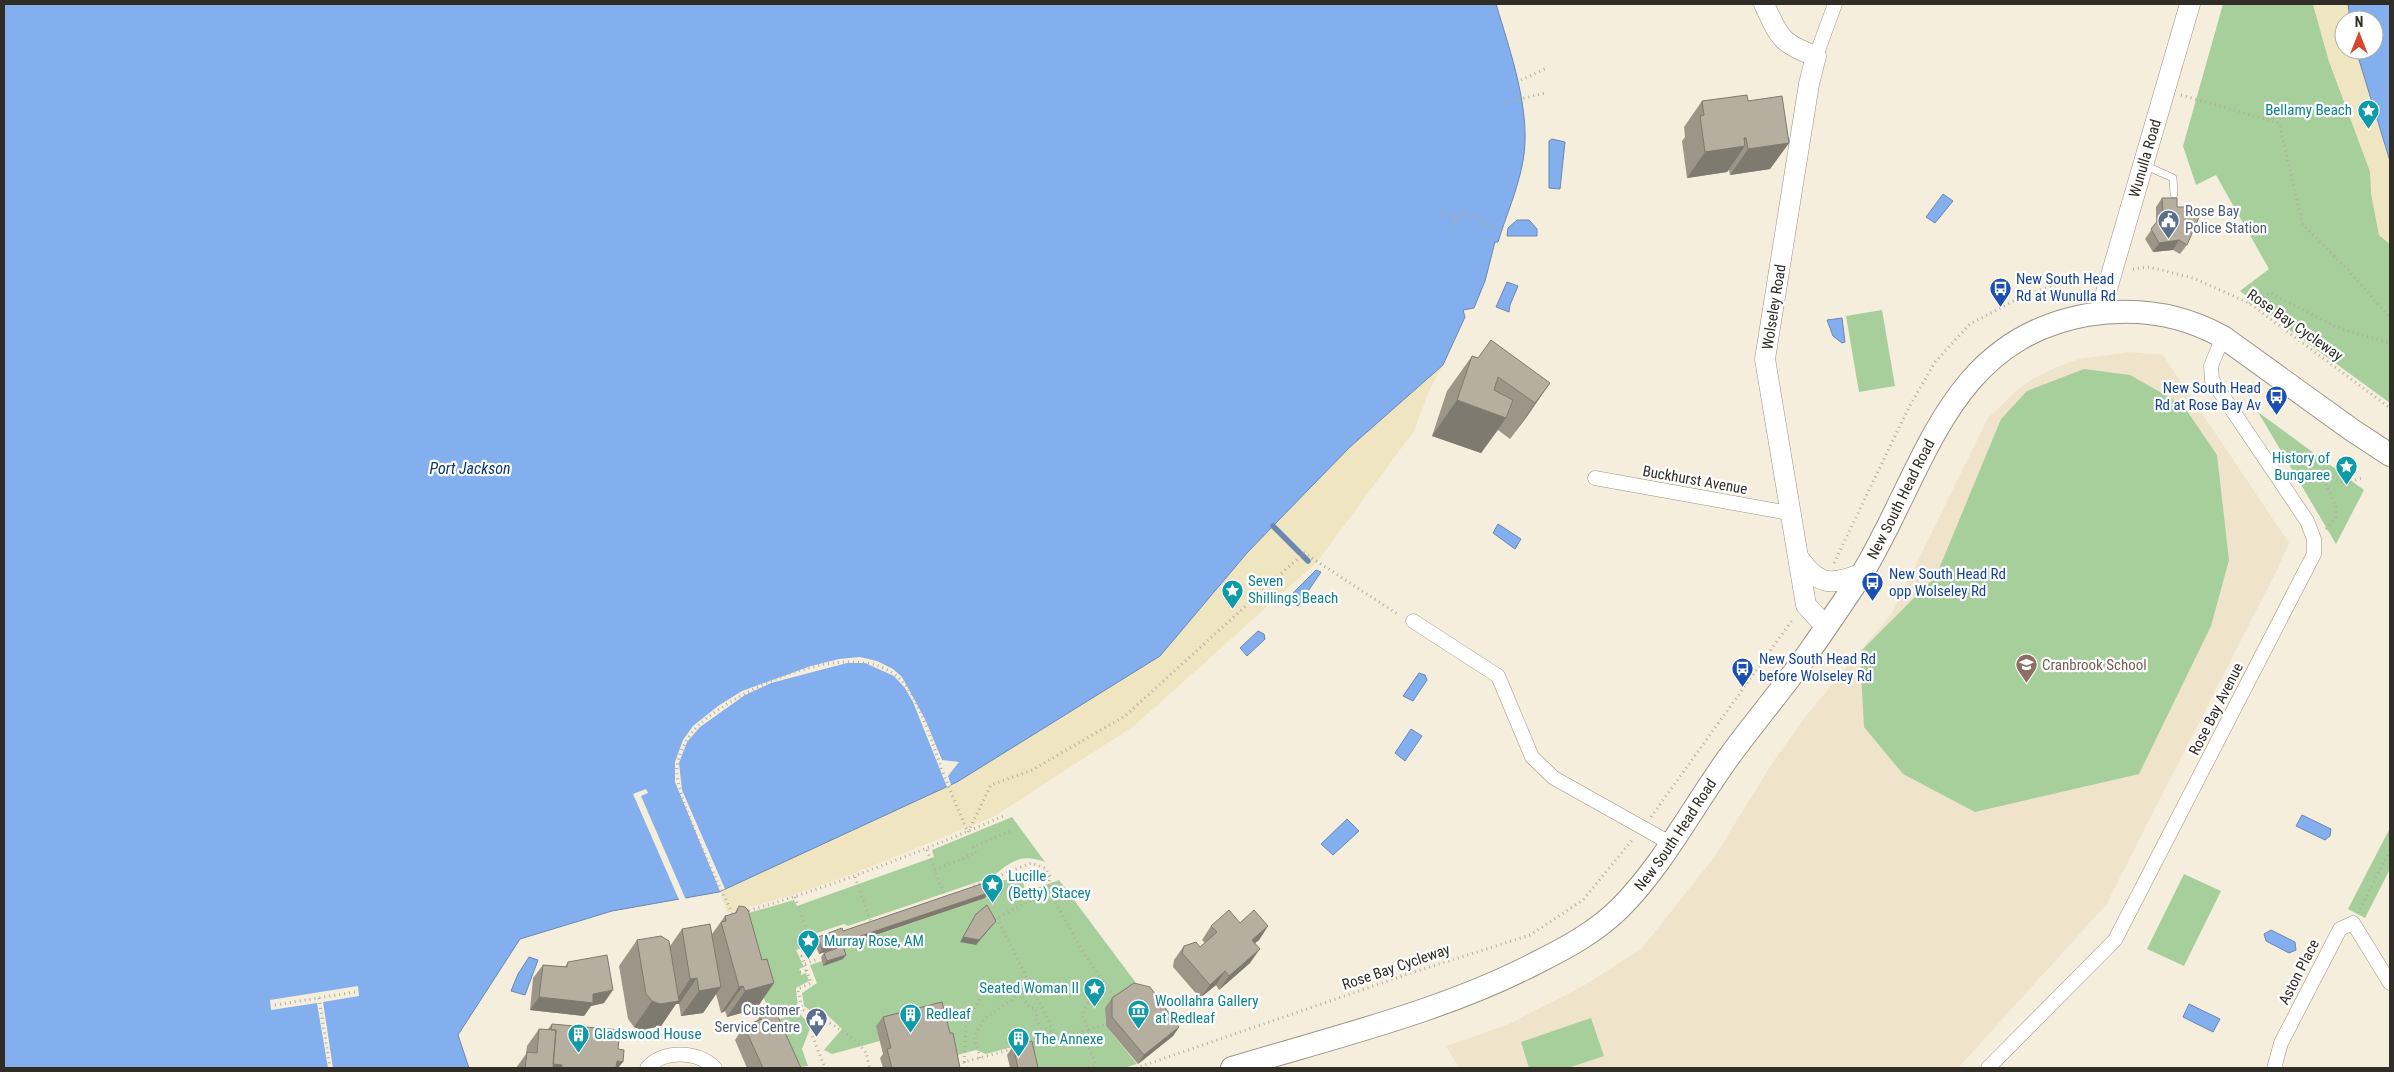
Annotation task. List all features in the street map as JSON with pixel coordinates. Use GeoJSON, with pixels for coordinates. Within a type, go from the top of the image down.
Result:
{"type":"FeatureCollection","features":[{"type":"Feature","properties":{"kind":"main road","name":"New South Head Road"},"geometry":{"type":"LineString","coordinates":[[1232,1068],[1458,998],[1506,979],[1590,933],[1619,908],[1644,880],[1727,760],[1863,574],[1947,411],[1966,385],[1992,358],[2010,345],[2053,324],[2100,313],[2122,311],[2165,314],[2204,326],[2223,337],[2352,430],[2390,455]]}},
{"type":"Feature","properties":{"kind":"street"},"geometry":{"type":"LineString","coordinates":[[1764,4],[1782,38],[1795,48],[1816,56],[1835,4]]}},
{"type":"Feature","properties":{"kind":"street","name":"Wunulla Road"},"geometry":{"type":"LineString","coordinates":[[2100,313],[2190,4]]}},
{"type":"Feature","properties":{"kind":"street","name":"Wolseley Road"},"geometry":{"type":"LineString","coordinates":[[1816,56],[1809,84],[1765,359],[1789,514],[1806,605],[1826,627]]}},
{"type":"Feature","properties":{"kind":"street"},"geometry":{"type":"LineString","coordinates":[[2223,337],[2211,366],[2212,380],[2307,521],[2314,539]]}},
{"type":"Feature","properties":{"kind":"street","name":"Buckhurst Avenue"},"geometry":{"type":"LineString","coordinates":[[1595,478],[1789,514]]}},
{"type":"Feature","properties":{"kind":"street","name":"Rose Bay Avenue"},"geometry":{"type":"LineString","coordinates":[[1988,1068],[2116,940],[2314,554],[2314,539]]}},
{"type":"Feature","properties":{"kind":"street"},"geometry":{"type":"LineString","coordinates":[[1798,556],[1810,573],[1822,581],[1842,581],[1863,574]]}},
{"type":"Feature","properties":{"kind":"street"},"geometry":{"type":"LineString","coordinates":[[1413,621],[1498,676],[1532,757],[1554,778],[1670,843]]}},
{"type":"Feature","properties":{"kind":"street"},"geometry":{"type":"LineString","coordinates":[[2353,923],[2390,983]]}},
{"type":"Feature","properties":{"kind":"street","name":"Aston Place"},"geometry":{"type":"LineString","coordinates":[[2276,1068],[2275,1065],[2281,1042],[2340,929],[2353,923]]}},
{"type":"Feature","properties":{"kind":"street"},"geometry":{"type":"LineString","coordinates":[[647,1068],[651,1063],[668,1057],[688,1054],[707,1060],[714,1068]]}},
{"type":"Feature","properties":{"kind":"lane"},"geometry":{"type":"LineString","coordinates":[[2142,164],[2173,178],[2174,194]]}},
{"type":"Feature","properties":{"kind":"path"},"geometry":{"type":"LineString","coordinates":[[1521,80],[1545,69]]}},
{"type":"Feature","properties":{"kind":"path"},"geometry":{"type":"LineString","coordinates":[[1504,103],[1545,93]]}},
{"type":"Feature","properties":{"kind":"path"},"geometry":{"type":"LineString","coordinates":[[2181,95],[2279,123],[2303,225],[2348,270],[2390,318]]}},
{"type":"Feature","properties":{"kind":"path"},"geometry":{"type":"LineString","coordinates":[[1441,212],[1459,219]]}},
{"type":"Feature","properties":{"kind":"path"},"geometry":{"type":"LineString","coordinates":[[1457,224],[1462,212],[1483,219],[1482,223],[1502,230]]}},
{"type":"Feature","properties":{"kind":"path"},"geometry":{"type":"LineString","coordinates":[[1452,229],[1455,217]]}},
{"type":"Feature","properties":{"kind":"path","name":"Rose Bay Cycleway"},"geometry":{"type":"LineString","coordinates":[[2149,267],[2194,278],[2249,303],[2390,408]]}},
{"type":"Feature","properties":{"kind":"path"},"geometry":{"type":"LineString","coordinates":[[2249,303],[2270,293],[2341,329],[2390,343]]}},
{"type":"Feature","properties":{"kind":"path"},"geometry":{"type":"LineString","coordinates":[[2314,539],[2330,526],[2336,517],[2336,507],[2324,480],[2327,476],[2345,484],[2362,478]]}},
{"type":"Feature","properties":{"kind":"path"},"geometry":{"type":"LineString","coordinates":[[968,832],[991,785],[1032,770],[1125,716],[1304,553],[1398,615]]}},
{"type":"Feature","properties":{"kind":"path"},"geometry":{"type":"LineString","coordinates":[[1651,817],[1793,620]]}},
{"type":"Feature","properties":{"kind":"path"},"geometry":{"type":"LineString","coordinates":[[968,832],[918,710],[902,680],[880,666],[850,660],[776,679],[740,695],[698,725],[686,740],[679,756],[676,770],[677,783],[733,915],[796,897],[855,877],[927,850],[968,832],[1006,815]]}},
{"type":"Feature","properties":{"kind":"path"},"geometry":{"type":"LineString","coordinates":[[935,870],[976,853],[973,848],[1013,830]]}},
{"type":"Feature","properties":{"kind":"path","name":"Rose Bay Cycleway"},"geometry":{"type":"LineString","coordinates":[[1136,1068],[1408,974],[1530,935],[1583,900],[1633,839]]}},
{"type":"Feature","properties":{"kind":"path"},"geometry":{"type":"LineString","coordinates":[[927,850],[945,897]]}},
{"type":"Feature","properties":{"kind":"path"},"geometry":{"type":"LineString","coordinates":[[2353,923],[2390,850]]}},
{"type":"Feature","properties":{"kind":"path"},"geometry":{"type":"LineString","coordinates":[[972,887],[1031,863],[1045,868],[1050,877],[1048,890],[990,921]]}},
{"type":"Feature","properties":{"kind":"path"},"geometry":{"type":"LineString","coordinates":[[855,877],[871,922]]}},
{"type":"Feature","properties":{"kind":"path"},"geometry":{"type":"LineString","coordinates":[[1045,892],[1052,897],[1108,989],[1120,1004]]}},
{"type":"Feature","properties":{"kind":"path"},"geometry":{"type":"LineString","coordinates":[[936,900],[954,894]]}},
{"type":"Feature","properties":{"kind":"path"},"geometry":{"type":"LineString","coordinates":[[796,897],[814,951],[802,956],[811,982],[798,989],[802,1009]]}},
{"type":"Feature","properties":{"kind":"path"},"geometry":{"type":"LineString","coordinates":[[997,918],[1057,1038]]}},
{"type":"Feature","properties":{"kind":"path"},"geometry":{"type":"LineString","coordinates":[[862,925],[880,919]]}},
{"type":"Feature","properties":{"kind":"path"},"geometry":{"type":"LineString","coordinates":[[810,941],[820,937]]}},
{"type":"Feature","properties":{"kind":"path"},"geometry":{"type":"LineString","coordinates":[[805,964],[818,959]]}},
{"type":"Feature","properties":{"kind":"path"},"geometry":{"type":"LineString","coordinates":[[800,972],[807,970]]}},
{"type":"Feature","properties":{"kind":"path"},"geometry":{"type":"LineString","coordinates":[[980,1058],[974,1037],[985,1018],[1028,988],[1026,984],[1029,982]]}},
{"type":"Feature","properties":{"kind":"path"},"geometry":{"type":"LineString","coordinates":[[966,1068],[964,1062],[966,1026],[985,989],[1000,992],[1013,984]]}},
{"type":"Feature","properties":{"kind":"path"},"geometry":{"type":"LineString","coordinates":[[1085,1068],[1096,1064],[1088,1046],[1090,1035],[1082,1015],[1089,1002],[1108,989]]}},
{"type":"Feature","properties":{"kind":"path"},"geometry":{"type":"LineString","coordinates":[[275,1005],[355,992]]}},
{"type":"Feature","properties":{"kind":"path"},"geometry":{"type":"LineString","coordinates":[[1019,993],[1030,1008],[1035,1008],[1038,1014],[1036,1018],[1042,1029],[1054,1032]]}},
{"type":"Feature","properties":{"kind":"path"},"geometry":{"type":"LineString","coordinates":[[318,998],[330,1068]]}},
{"type":"Feature","properties":{"kind":"path"},"geometry":{"type":"LineString","coordinates":[[776,1018],[802,1009],[835,1025],[866,1052],[870,1068]]}},
{"type":"Feature","properties":{"kind":"path"},"geometry":{"type":"LineString","coordinates":[[817,1017],[812,1035],[825,1068]]}},
{"type":"Feature","properties":{"kind":"path"},"geometry":{"type":"LineString","coordinates":[[1024,1047],[1088,1030],[1108,1023],[1113,1019]]}},
{"type":"Feature","properties":{"kind":"path"},"geometry":{"type":"LineString","coordinates":[[1032,1045],[1034,1052]]}},
{"type":"Feature","properties":{"kind":"path"},"geometry":{"type":"LineString","coordinates":[[964,1062],[1015,1049]]}},
{"type":"Feature","properties":{"kind":"shaded area","name":"Cranbrook School"},"geometry":{"type":"Polygon","coordinates":[[[2131,352],[2163,355],[2289,543],[2106,905],[1958,1068],[1459,1068],[1446,1046],[1507,1025],[1583,986],[1642,948],[1715,856],[1771,765],[1805,717],[1892,613],[1988,418],[2016,391],[2034,378],[2057,367],[2079,359],[2131,352]]]}},
{"type":"Feature","properties":{"kind":"green space"},"geometry":{"type":"Polygon","coordinates":[[[2223,4],[2313,4],[2329,61],[2370,171],[2379,235],[2390,244],[2390,403],[2287,328],[2240,291],[2269,269],[2216,175],[2196,185],[2183,146],[2223,4]]]}},
{"type":"Feature","properties":{"kind":"green space"},"geometry":{"type":"Polygon","coordinates":[[[1882,310],[1895,386],[1859,392],[1846,316],[1882,310]]]}},
{"type":"Feature","properties":{"kind":"green space"},"geometry":{"type":"Polygon","coordinates":[[[2084,369],[2130,375],[2183,405],[2217,455],[2229,560],[2211,626],[2139,774],[1975,812],[1903,774],[1864,727],[1860,652],[1936,576],[2001,419],[2027,391],[2084,369]]]}},
{"type":"Feature","properties":{"kind":"green space"},"geometry":{"type":"Polygon","coordinates":[[[2258,412],[2364,490],[2336,544],[2258,412]]]}},
{"type":"Feature","properties":{"kind":"green space"},"geometry":{"type":"Polygon","coordinates":[[[1012,817],[1045,862],[1029,858],[1017,860],[992,877],[848,926],[844,924],[811,935],[807,940],[809,946],[796,950],[804,967],[799,969],[801,975],[806,973],[809,981],[796,988],[798,1008],[777,1015],[770,1013],[731,918],[794,900],[797,906],[934,857],[932,850],[1012,817]]]}},
{"type":"Feature","properties":{"kind":"green space"},"geometry":{"type":"Polygon","coordinates":[[[2390,828],[2390,869],[2365,918],[2348,909],[2390,828]]]}},
{"type":"Feature","properties":{"kind":"green space"},"geometry":{"type":"Polygon","coordinates":[[[2184,874],[2221,891],[2184,966],[2147,949],[2184,874]]]}},
{"type":"Feature","properties":{"kind":"green space"},"geometry":{"type":"Polygon","coordinates":[[[1020,875],[1026,892],[1059,880],[1136,983],[1143,996],[1127,992],[1105,1008],[1106,1026],[1137,1064],[1124,1068],[1036,1068],[1028,1043],[986,1054],[976,1050],[950,1057],[880,1041],[832,1054],[824,1050],[842,1029],[819,1007],[814,1013],[804,1006],[802,993],[817,983],[810,965],[822,961],[824,966],[840,951],[839,948],[984,898],[981,888],[1020,875]]]}},
{"type":"Feature","properties":{"kind":"green space"},"geometry":{"type":"Polygon","coordinates":[[[799,1013],[811,1026],[802,1049],[808,1066],[793,1068],[773,1021],[799,1013]]]}},
{"type":"Feature","properties":{"kind":"green space"},"geometry":{"type":"Polygon","coordinates":[[[1591,1018],[1604,1056],[1568,1068],[1529,1068],[1521,1042],[1591,1018]]]}},
{"type":"Feature","properties":{"kind":"sand","name":"Bellamy Beach"},"geometry":{"type":"Polygon","coordinates":[[[2313,4],[2348,4],[2349,10],[2334,10],[2334,60],[2359,60],[2390,161],[2390,244],[2379,235],[2371,194],[2370,171],[2329,61],[2313,4]]]}},
{"type":"Feature","properties":{"kind":"sand","name":"Seven Shillings Beach"},"geometry":{"type":"Polygon","coordinates":[[[1443,365],[1429,391],[1414,431],[1317,562],[1134,726],[993,817],[855,873],[793,895],[727,913],[720,891],[957,782],[1160,656],[1247,553],[1273,526],[1350,447],[1443,365]]]}},
{"type":"Feature","properties":{"kind":"water","name":"Port Jackson"},"geometry":{"type":"Polygon","coordinates":[[[4,4],[1496,4],[1518,82],[1525,122],[1525,142],[1518,182],[1498,242],[1495,242],[1485,281],[1474,308],[1463,310],[1465,317],[1443,365],[1350,447],[1273,526],[1247,553],[1160,656],[957,782],[719,892],[612,911],[520,939],[458,1035],[469,1068],[4,1068],[4,4]]]}},
{"type":"Feature","properties":{"kind":"water"},"geometry":{"type":"Polygon","coordinates":[[[2348,4],[2390,4],[2390,161],[2359,60],[2384,60],[2384,10],[2349,10],[2348,4]]]}},
{"type":"Feature","properties":{"kind":"water"},"geometry":{"type":"Polygon","coordinates":[[[1552,139],[1565,142],[1560,189],[1549,188],[1549,141],[1552,139]]]}},
{"type":"Feature","properties":{"kind":"water"},"geometry":{"type":"Polygon","coordinates":[[[1943,194],[1953,201],[1935,223],[1926,217],[1943,194]]]}},
{"type":"Feature","properties":{"kind":"water"},"geometry":{"type":"Polygon","coordinates":[[[1517,220],[1529,220],[1537,229],[1537,236],[1507,236],[1508,228],[1517,220]]]}},
{"type":"Feature","properties":{"kind":"water"},"geometry":{"type":"Polygon","coordinates":[[[1507,282],[1518,286],[1509,312],[1496,307],[1507,282]]]}},
{"type":"Feature","properties":{"kind":"water"},"geometry":{"type":"Polygon","coordinates":[[[1842,318],[1845,342],[1842,343],[1833,336],[1827,320],[1842,318]]]}},
{"type":"Feature","properties":{"kind":"water"},"geometry":{"type":"Polygon","coordinates":[[[1498,524],[1521,539],[1515,549],[1493,533],[1498,524]]]}},
{"type":"Feature","properties":{"kind":"water"},"geometry":{"type":"Polygon","coordinates":[[[1316,570],[1321,572],[1298,606],[1287,599],[1316,570]]]}},
{"type":"Feature","properties":{"kind":"water"},"geometry":{"type":"Polygon","coordinates":[[[1258,631],[1264,634],[1265,639],[1247,656],[1240,648],[1258,631]]]}},
{"type":"Feature","properties":{"kind":"water"},"geometry":{"type":"Polygon","coordinates":[[[1419,673],[1425,675],[1427,680],[1413,701],[1403,696],[1419,673]]]}},
{"type":"Feature","properties":{"kind":"water"},"geometry":{"type":"Polygon","coordinates":[[[1411,729],[1422,736],[1405,761],[1395,753],[1411,729]]]}},
{"type":"Feature","properties":{"kind":"water"},"geometry":{"type":"Polygon","coordinates":[[[2302,815],[2331,829],[2330,836],[2325,840],[2296,826],[2302,815]]]}},
{"type":"Feature","properties":{"kind":"water"},"geometry":{"type":"Polygon","coordinates":[[[1347,819],[1359,831],[1333,855],[1321,844],[1347,819]]]}},
{"type":"Feature","properties":{"kind":"water"},"geometry":{"type":"Polygon","coordinates":[[[2271,930],[2295,942],[2296,950],[2289,953],[2266,941],[2264,934],[2271,930]]]}},
{"type":"Feature","properties":{"kind":"water"},"geometry":{"type":"Polygon","coordinates":[[[529,957],[538,960],[525,995],[511,991],[518,974],[529,957]]]}},
{"type":"Feature","properties":{"kind":"water"},"geometry":{"type":"Polygon","coordinates":[[[2189,1004],[2220,1019],[2213,1032],[2183,1017],[2189,1004]]]}},
{"type":"Feature","properties":{"kind":"pier"},"geometry":{"type":"Polygon","coordinates":[[[860,657],[877,661],[893,669],[902,677],[925,719],[942,760],[959,762],[948,776],[951,785],[947,787],[913,702],[905,688],[894,676],[865,663],[847,663],[771,683],[745,695],[700,727],[687,742],[679,763],[682,790],[725,889],[720,891],[675,782],[675,762],[683,740],[693,726],[718,706],[742,691],[811,666],[839,659],[860,657]]]}},
{"type":"Feature","properties":{"kind":"pier"},"geometry":{"type":"Polygon","coordinates":[[[646,789],[648,793],[641,796],[686,900],[680,902],[633,794],[646,789]]]}},
{"type":"Feature","properties":{"kind":"pier"},"geometry":{"type":"Polygon","coordinates":[[[358,986],[359,996],[323,1002],[333,1068],[328,1068],[317,1003],[271,1010],[270,1000],[358,986]]]}},
{"type":"Feature","properties":{"kind":"building"},"geometry":{"type":"Polygon","coordinates":[[[1747,95],[1748,101],[1782,96],[1789,143],[1748,149],[1746,138],[1744,138],[1745,146],[1705,152],[1700,116],[1704,115],[1702,101],[1747,95]]]}},
{"type":"Feature","properties":{"kind":"building"},"geometry":{"type":"Polygon","coordinates":[[[2162,198],[2177,198],[2177,207],[2196,207],[2200,215],[2187,245],[2179,240],[2159,243],[2151,229],[2163,214],[2162,198]]]}},
{"type":"Feature","properties":{"kind":"building"},"geometry":{"type":"Polygon","coordinates":[[[1491,340],[1550,383],[1535,403],[1498,377],[1494,390],[1513,400],[1506,418],[1457,400],[1472,356],[1478,358],[1491,340]]]}},
{"type":"Feature","properties":{"kind":"building"},"geometry":{"type":"Polygon","coordinates":[[[984,883],[988,893],[822,949],[818,937],[842,928],[843,931],[984,883]]]}},
{"type":"Feature","properties":{"kind":"building"},"geometry":{"type":"Polygon","coordinates":[[[987,905],[996,921],[979,940],[963,937],[976,914],[987,905]]]}},
{"type":"Feature","properties":{"kind":"building"},"geometry":{"type":"Polygon","coordinates":[[[739,906],[745,907],[748,910],[762,960],[767,959],[774,983],[745,991],[743,986],[739,987],[721,922],[726,921],[725,916],[736,913],[739,906]]]}},
{"type":"Feature","properties":{"kind":"building"},"geometry":{"type":"Polygon","coordinates":[[[1229,910],[1240,923],[1254,910],[1268,926],[1252,940],[1260,949],[1229,976],[1225,971],[1210,985],[1182,953],[1184,946],[1196,942],[1200,947],[1217,932],[1211,926],[1229,910]]]}},
{"type":"Feature","properties":{"kind":"building"},"geometry":{"type":"Polygon","coordinates":[[[710,924],[721,987],[699,991],[697,978],[690,979],[682,929],[710,924]]]}},
{"type":"Feature","properties":{"kind":"building"},"geometry":{"type":"Polygon","coordinates":[[[661,936],[669,941],[679,1001],[660,1004],[652,1001],[646,994],[637,940],[661,936]]]}},
{"type":"Feature","properties":{"kind":"building"},"geometry":{"type":"Polygon","coordinates":[[[843,946],[846,955],[827,961],[824,953],[843,946]]]}},
{"type":"Feature","properties":{"kind":"building"},"geometry":{"type":"Polygon","coordinates":[[[607,955],[613,990],[593,994],[593,1003],[539,997],[543,965],[567,967],[568,962],[607,955]]]}},
{"type":"Feature","properties":{"kind":"building"},"geometry":{"type":"Polygon","coordinates":[[[1134,983],[1150,987],[1179,1027],[1144,1055],[1112,1017],[1112,998],[1134,983]]]}},
{"type":"Feature","properties":{"kind":"building","name":"Redleaf"},"geometry":{"type":"Polygon","coordinates":[[[942,1002],[950,1033],[953,1033],[960,1068],[892,1068],[887,1049],[891,1048],[883,1017],[942,1002]]]}},
{"type":"Feature","properties":{"kind":"building"},"geometry":{"type":"Polygon","coordinates":[[[775,1010],[801,1068],[763,1068],[744,1026],[762,1019],[760,1016],[775,1010]]]}},
{"type":"Feature","properties":{"kind":"building","name":"Gladswood House"},"geometry":{"type":"Polygon","coordinates":[[[552,1024],[620,1030],[618,1049],[624,1050],[623,1062],[617,1061],[616,1068],[562,1068],[562,1065],[553,1064],[556,1030],[551,1030],[552,1024]]]}},
{"type":"Feature","properties":{"kind":"building"},"geometry":{"type":"Polygon","coordinates":[[[539,1029],[556,1030],[553,1068],[525,1068],[527,1052],[537,1053],[539,1029]]]}},
{"type":"Feature","properties":{"kind":"building"},"geometry":{"type":"Polygon","coordinates":[[[1032,1041],[1038,1068],[1018,1068],[1013,1046],[1032,1041]]]}},
{"type":"Feature","properties":{"kind":"waterway"},"geometry":{"type":"LineString","coordinates":[[1273,526],[1308,561]]}},
{"type":"Feature","properties":{"kind":"place","name":"Bellamy Beach"},"geometry":{"type":"Point","coordinates":[2368,129]}},
{"type":"Feature","properties":{"kind":"place","name":"Rose Bay Police Station"},"geometry":{"type":"Point","coordinates":[2169,239]}},
{"type":"Feature","properties":{"kind":"place","name":"New South Head Rd at Wunulla Rd"},"geometry":{"type":"Point","coordinates":[2000,307]}},
{"type":"Feature","properties":{"kind":"place","name":"New South Head Rd at Rose Bay Av"},"geometry":{"type":"Point","coordinates":[2277,416]}},
{"type":"Feature","properties":{"kind":"place","name":"History of Bungaree"},"geometry":{"type":"Point","coordinates":[2346,486]}},
{"type":"Feature","properties":{"kind":"place","name":"New South Head Rd opp Wolseley Rd"},"geometry":{"type":"Point","coordinates":[1873,602]}},
{"type":"Feature","properties":{"kind":"place","name":"Seven Shillings Beach"},"geometry":{"type":"Point","coordinates":[1232,609]}},
{"type":"Feature","properties":{"kind":"place","name":"Cranbrook School"},"geometry":{"type":"Point","coordinates":[2026,684]}},
{"type":"Feature","properties":{"kind":"place","name":"New South Head Rd before Wolseley Rd"},"geometry":{"type":"Point","coordinates":[1743,687]}},
{"type":"Feature","properties":{"kind":"place","name":"Lucille (Betty) Stacey"},"geometry":{"type":"Point","coordinates":[992,904]}},
{"type":"Feature","properties":{"kind":"place","name":"Murray Rose, AM"},"geometry":{"type":"Point","coordinates":[808,960]}},
{"type":"Feature","properties":{"kind":"place","name":"Seated Woman II"},"geometry":{"type":"Point","coordinates":[1095,1007]}},
{"type":"Feature","properties":{"kind":"place","name":"Woollahra Gallery at Redleaf"},"geometry":{"type":"Point","coordinates":[1139,1029]}},
{"type":"Feature","properties":{"kind":"place","name":"Redleaf"},"geometry":{"type":"Point","coordinates":[910,1033]}},
{"type":"Feature","properties":{"kind":"place","name":"Customer Service Centre"},"geometry":{"type":"Point","coordinates":[816,1038]}},
{"type":"Feature","properties":{"kind":"place","name":"Gladswood House"},"geometry":{"type":"Point","coordinates":[578,1053]}},
{"type":"Feature","properties":{"kind":"place","name":"The Annexe"},"geometry":{"type":"Point","coordinates":[1018,1058]}}]}
